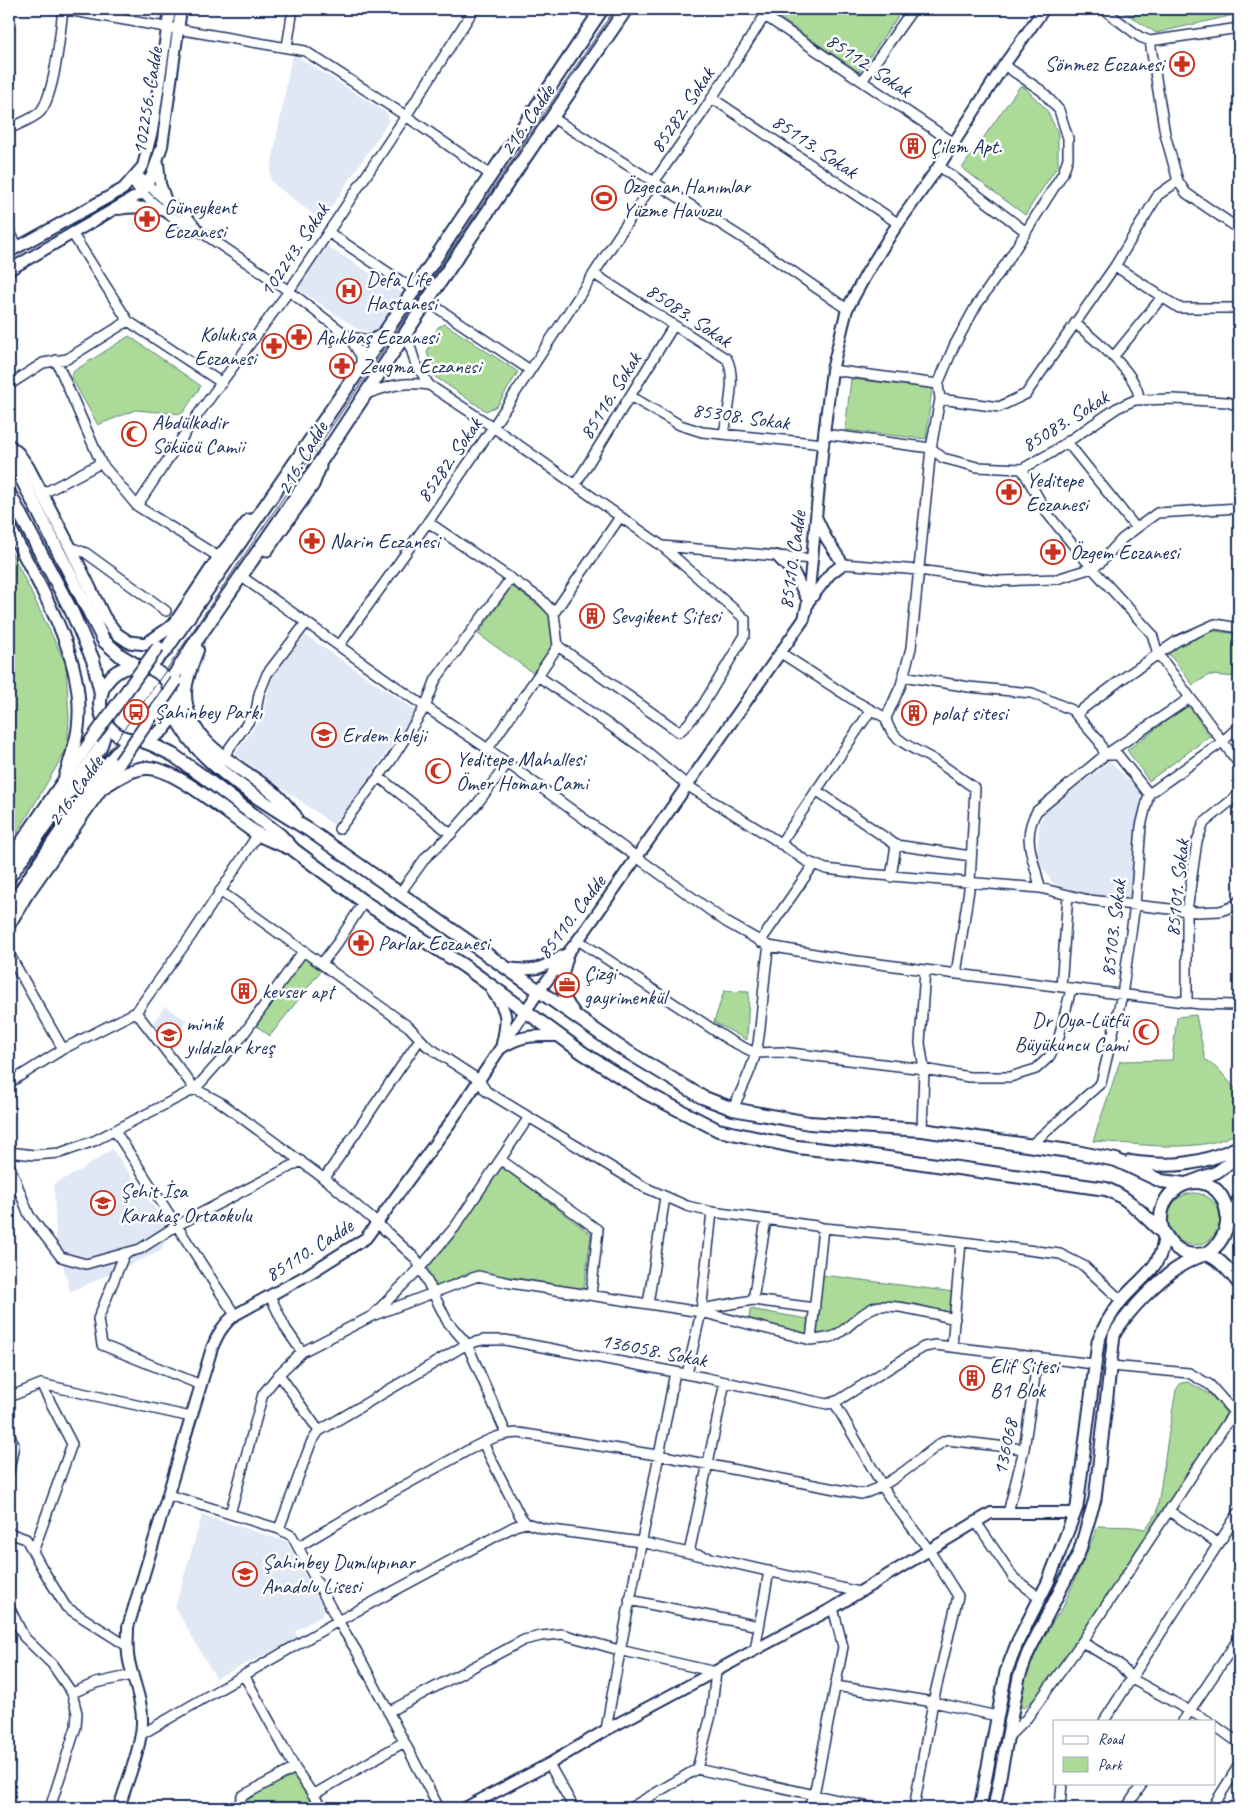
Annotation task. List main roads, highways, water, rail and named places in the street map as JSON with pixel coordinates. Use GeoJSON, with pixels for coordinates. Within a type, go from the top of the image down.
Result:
{"type":"FeatureCollection","features":[{"type":"Feature","properties":{"kind":"main road","name":"216. Cadde"},"geometry":{"type":"LineString","coordinates":[[9,925],[26,896],[120,762],[172,683],[313,484],[325,455],[365,394],[626,9]]}},
{"type":"Feature","properties":{"kind":"main road","name":"216. Cadde"},"geometry":{"type":"LineString","coordinates":[[9,860],[65,776],[175,624],[219,557],[308,446],[491,175],[595,11]]}},
{"type":"Feature","properties":{"kind":"main road"},"geometry":{"type":"LineString","coordinates":[[9,445],[18,453],[42,494],[70,546],[104,617],[117,634],[129,642],[146,644],[175,624]]}},
{"type":"Feature","properties":{"kind":"main road"},"geometry":{"type":"LineString","coordinates":[[9,877],[100,748],[106,729],[101,710],[102,693],[106,683],[121,669],[143,667],[165,651],[308,446]]}},
{"type":"Feature","properties":{"kind":"main road"},"geometry":{"type":"LineString","coordinates":[[9,454],[104,641],[121,656],[157,672],[172,683]]}},
{"type":"Feature","properties":{"kind":"main road"},"geometry":{"type":"LineString","coordinates":[[325,455],[202,632],[172,683],[173,708],[176,719],[198,750],[221,770],[618,1046],[702,1097],[733,1109],[809,1123],[922,1130],[1076,1152],[1157,1166],[1183,1165],[1209,1160],[1239,1148]]}},
{"type":"Feature","properties":{"kind":"main road"},"geometry":{"type":"LineString","coordinates":[[9,493],[72,612],[93,660],[102,693]]}},
{"type":"Feature","properties":{"kind":"main road"},"geometry":{"type":"LineString","coordinates":[[9,526],[65,637],[74,666],[79,696],[78,728],[65,776]]}},
{"type":"Feature","properties":{"kind":"main road"},"geometry":{"type":"LineString","coordinates":[[197,650],[188,675],[185,693],[193,725],[223,757],[274,794],[309,830]]}},
{"type":"Feature","properties":{"kind":"main road"},"geometry":{"type":"LineString","coordinates":[[9,910],[58,834],[112,759],[123,746],[135,739],[151,736],[164,727],[170,718],[173,708]]}},
{"type":"Feature","properties":{"kind":"main road"},"geometry":{"type":"LineString","coordinates":[[103,718],[116,734],[154,745],[173,755],[202,775],[280,835],[294,850],[364,902],[464,966],[559,1036],[646,1093],[718,1130],[797,1147],[1106,1189],[1120,1194],[1136,1207],[1172,1244],[1182,1251],[1206,1254],[1216,1258],[1239,1283]]}},
{"type":"Feature","properties":{"kind":"main road"},"geometry":{"type":"LineString","coordinates":[[100,789],[134,770],[150,768],[164,772],[186,782],[258,834],[294,850]]}},
{"type":"Feature","properties":{"kind":"main road"},"geometry":{"type":"LineString","coordinates":[[980,1808],[1006,1672],[1018,1641],[1048,1582],[1075,1514],[1094,1364],[1098,1342],[1104,1326],[1122,1301],[1157,1263],[1164,1242],[1161,1222],[1162,1210],[1166,1199],[1174,1190],[1217,1172],[1239,1156]]}},
{"type":"Feature","properties":{"kind":"main road"},"geometry":{"type":"LineString","coordinates":[[1116,1160],[1162,1182],[1207,1183],[1217,1188],[1225,1196],[1236,1222]]}},
{"type":"Feature","properties":{"kind":"main road"},"geometry":{"type":"LineString","coordinates":[[994,1808],[1019,1677],[1028,1653],[1079,1553],[1094,1499],[1114,1335],[1119,1325],[1147,1294],[1178,1267],[1217,1248],[1226,1240],[1236,1222],[1239,1199]]}},
{"type":"Feature","properties":{"kind":"tram line"},"geometry":{"type":"LineString","coordinates":[[9,896],[167,669],[615,9]]}},
{"type":"Feature","properties":{"kind":"place","name":"Sönmez Eczanesi"},"geometry":{"type":"Point","coordinates":[1182,64]}},
{"type":"Feature","properties":{"kind":"place","name":"Çilem Apt."},"geometry":{"type":"Point","coordinates":[913,146]}},
{"type":"Feature","properties":{"kind":"place","name":"Özgecan Hanımlar Yüzme Havuzu"},"geometry":{"type":"Point","coordinates":[604,198]}},
{"type":"Feature","properties":{"kind":"place","name":"Güneykent Eczanesi"},"geometry":{"type":"Point","coordinates":[147,219]}},
{"type":"Feature","properties":{"kind":"place","name":"Defa Life Hastanesi"},"geometry":{"type":"Point","coordinates":[349,291]}},
{"type":"Feature","properties":{"kind":"place","name":"Açıkbaş Eczanesi"},"geometry":{"type":"Point","coordinates":[299,337]}},
{"type":"Feature","properties":{"kind":"place","name":"Kolukısa Eczanesi"},"geometry":{"type":"Point","coordinates":[274,346]}},
{"type":"Feature","properties":{"kind":"place","name":"Zeugma Eczanesi"},"geometry":{"type":"Point","coordinates":[342,366]}},
{"type":"Feature","properties":{"kind":"place","name":"Abdülkadir Sökücü Camii"},"geometry":{"type":"Point","coordinates":[134,434]}},
{"type":"Feature","properties":{"kind":"place","name":"Yeditepe Eczanesi"},"geometry":{"type":"Point","coordinates":[1009,492]}},
{"type":"Feature","properties":{"kind":"place","name":"Narin Eczanesi"},"geometry":{"type":"Point","coordinates":[312,541]}},
{"type":"Feature","properties":{"kind":"place","name":"Özgem Eczanesi"},"geometry":{"type":"Point","coordinates":[1053,552]}},
{"type":"Feature","properties":{"kind":"place","name":"Sevgikent Sitesi"},"geometry":{"type":"Point","coordinates":[592,616]}},
{"type":"Feature","properties":{"kind":"place","name":"Şahinbey Parkı"},"geometry":{"type":"Point","coordinates":[136,712]}},
{"type":"Feature","properties":{"kind":"place","name":"polat sitesi"},"geometry":{"type":"Point","coordinates":[914,713]}},
{"type":"Feature","properties":{"kind":"place","name":"Erdem koleji"},"geometry":{"type":"Point","coordinates":[324,735]}},
{"type":"Feature","properties":{"kind":"place","name":"Yeditepe Mahallesi Ömer Homan Cami"},"geometry":{"type":"Point","coordinates":[438,771]}},
{"type":"Feature","properties":{"kind":"place","name":"Parlar Eczanesi"},"geometry":{"type":"Point","coordinates":[361,943]}},
{"type":"Feature","properties":{"kind":"place","name":"Çizgi gayrimenkül"},"geometry":{"type":"Point","coordinates":[567,985]}},
{"type":"Feature","properties":{"kind":"place","name":"kevser apt"},"geometry":{"type":"Point","coordinates":[244,991]}},
{"type":"Feature","properties":{"kind":"place","name":"Dr Oya-Lütfü Büyükuncu Cami"},"geometry":{"type":"Point","coordinates":[1146,1032]}},
{"type":"Feature","properties":{"kind":"place","name":"minik yıldızlar kreş"},"geometry":{"type":"Point","coordinates":[169,1035]}},
{"type":"Feature","properties":{"kind":"place","name":"Şehit İsa Karakaş Ortaokulu"},"geometry":{"type":"Point","coordinates":[103,1203]}},
{"type":"Feature","properties":{"kind":"place","name":"Elif Sitesi B1 Blok"},"geometry":{"type":"Point","coordinates":[972,1378]}},
{"type":"Feature","properties":{"kind":"place","name":"Şahinbey Dumlupınar Anadolu Lisesi"},"geometry":{"type":"Point","coordinates":[245,1574]}}]}
